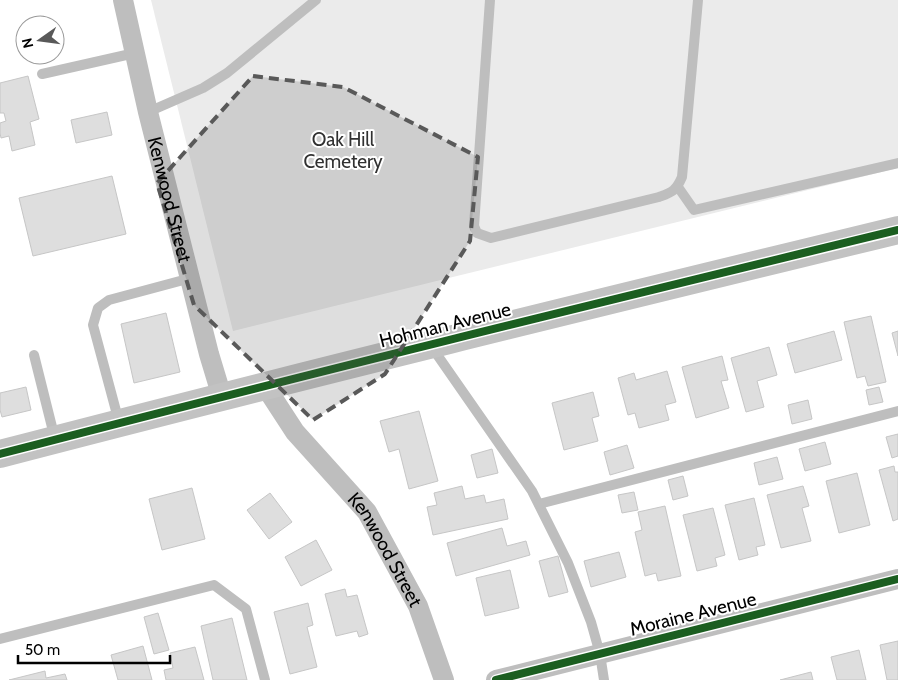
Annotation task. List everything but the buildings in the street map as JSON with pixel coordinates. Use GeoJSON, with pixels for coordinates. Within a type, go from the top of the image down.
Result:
{"type":"FeatureCollection","features":[{"type":"Feature","properties":{"kind":"main road","name":"Hohman Avenue"},"geometry":{"type":"LineString","coordinates":[[0,454],[265,386],[898,230]]}},
{"type":"Feature","properties":{"kind":"street","name":"Kenwood Street"},"geometry":{"type":"LineString","coordinates":[[123,0],[148,112],[209,354],[222,397]]}},
{"type":"Feature","properties":{"kind":"street","name":"Kenwood Street"},"geometry":{"type":"LineString","coordinates":[[265,386],[295,432],[367,512],[418,606],[444,680]]}},
{"type":"Feature","properties":{"kind":"street","name":"Moraine Avenue"},"geometry":{"type":"LineString","coordinates":[[496,680],[898,579]]}},
{"type":"Feature","properties":{"kind":"lane"},"geometry":{"type":"LineString","coordinates":[[148,112],[203,88],[227,73],[316,0]]}},
{"type":"Feature","properties":{"kind":"lane"},"geometry":{"type":"LineString","coordinates":[[490,0],[474,226],[477,233],[491,238],[659,197],[671,193],[678,188],[682,177],[698,0]]}},
{"type":"Feature","properties":{"kind":"lane"},"geometry":{"type":"LineString","coordinates":[[42,74],[136,53]]}},
{"type":"Feature","properties":{"kind":"lane"},"geometry":{"type":"LineString","coordinates":[[678,188],[694,210],[898,163]]}},
{"type":"Feature","properties":{"kind":"lane"},"geometry":{"type":"LineString","coordinates":[[119,423],[93,325],[98,308],[110,300],[191,278]]}},
{"type":"Feature","properties":{"kind":"lane"},"geometry":{"type":"LineString","coordinates":[[430,345],[532,491],[539,504],[568,563],[592,622],[604,680]]}},
{"type":"Feature","properties":{"kind":"lane"},"geometry":{"type":"LineString","coordinates":[[34,355],[55,440]]}},
{"type":"Feature","properties":{"kind":"lane"},"geometry":{"type":"LineString","coordinates":[[539,504],[898,411]]}},
{"type":"Feature","properties":{"kind":"lane"},"geometry":{"type":"LineString","coordinates":[[0,639],[214,585],[246,609],[265,680]]}},
{"type":"Feature","properties":{"kind":"highlighted area"},"geometry":{"type":"Polygon","coordinates":[[[253,76],[343,87],[478,157],[470,241],[385,374],[313,420],[194,305],[157,183],[253,76]]]}},
{"type":"Feature","properties":{"kind":"green space","name":"Oak Hill Cemetery"},"geometry":{"type":"Polygon","coordinates":[[[151,0],[898,0],[898,168],[233,331],[151,0]]]}},
{"type":"Feature","properties":{"kind":"cycle path"},"geometry":{"type":"LineString","coordinates":[[0,454],[336,368],[898,230]]}},
{"type":"Feature","properties":{"kind":"cycle path"},"geometry":{"type":"LineString","coordinates":[[496,680],[898,579]]}}]}
